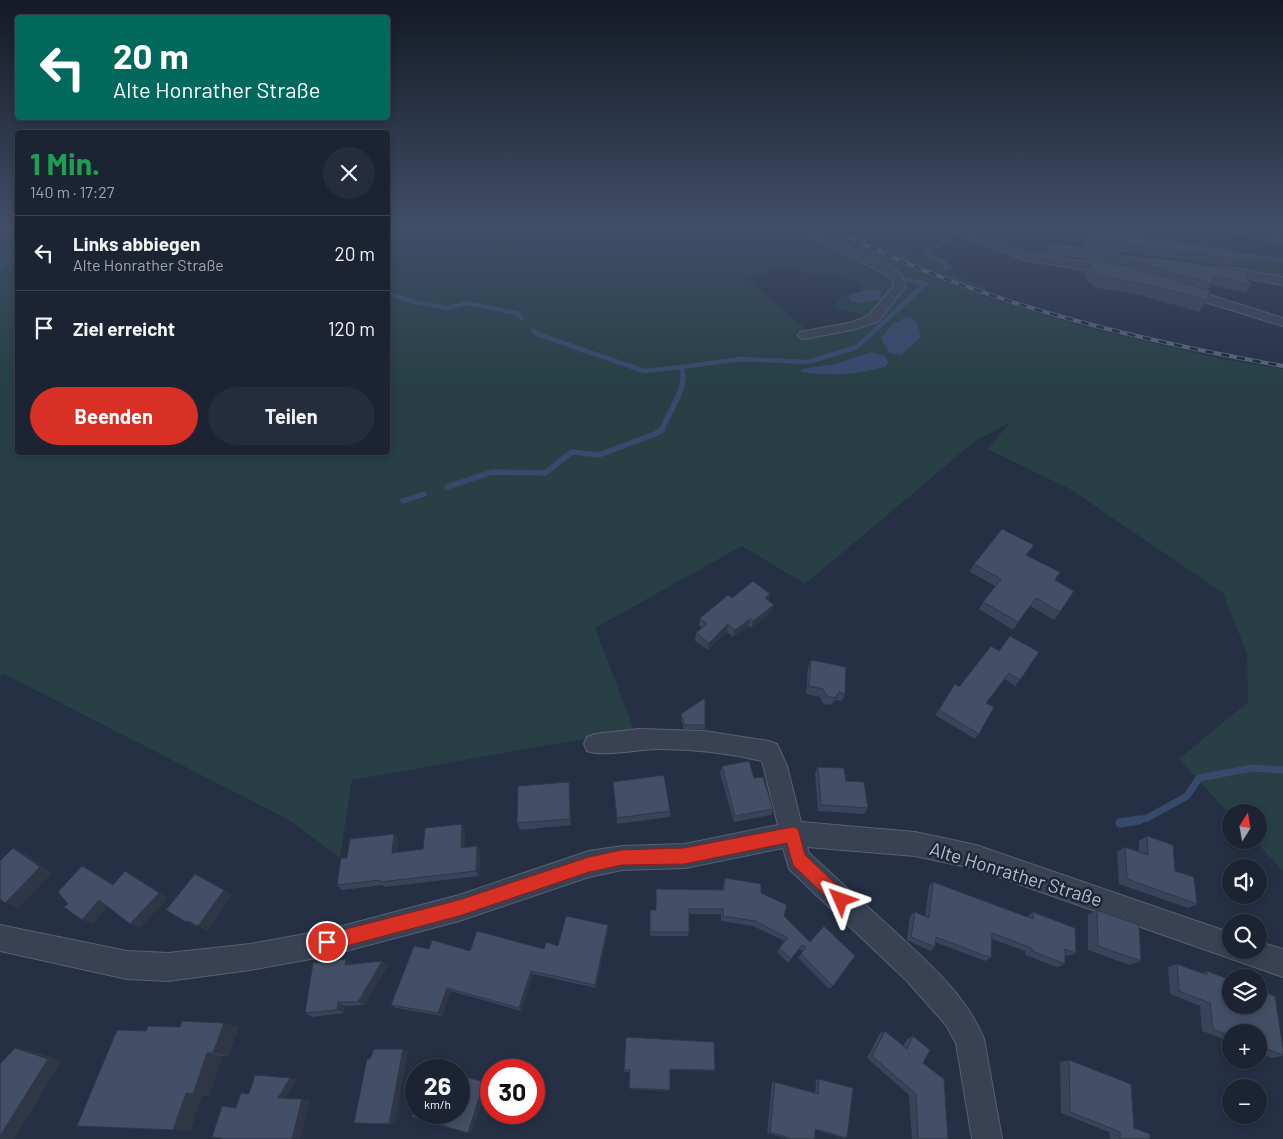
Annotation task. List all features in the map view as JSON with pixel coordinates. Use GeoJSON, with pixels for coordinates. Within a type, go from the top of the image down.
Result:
{"type":"FeatureCollection","features":[{"type":"Feature","properties":{"kind":"street"},"geometry":{"type":"LineString","coordinates":[[805,335],[856,325],[874,318],[900,286],[898,279]]}},
{"type":"Feature","properties":{"kind":"street"},"geometry":{"type":"LineString","coordinates":[[1171,288],[1283,322]]}},
{"type":"Feature","properties":{"kind":"street"},"geometry":{"type":"LineString","coordinates":[[595,744],[631,738],[713,741],[738,744],[769,752],[776,766],[798,860],[916,970],[956,1015],[970,1039],[987,1139]]}},
{"type":"Feature","properties":{"kind":"street","name":"Alte Honrather Straße"},"geometry":{"type":"LineString","coordinates":[[0,938],[127,965],[168,967],[250,957],[327,942],[459,908],[589,864],[622,858],[684,856],[793,834],[916,844],[976,857],[1222,943]]}},
{"type":"Feature","properties":{"kind":"street"},"geometry":{"type":"LineString","coordinates":[[1267,958],[1283,963]]}},
{"type":"Feature","properties":{"kind":"green space"},"geometry":{"type":"Polygon","coordinates":[[[0,279],[15,279],[15,455],[390,455],[390,279],[747,279],[805,329],[806,335],[873,317],[833,308],[843,294],[863,298],[856,281],[845,279],[965,279],[988,287],[981,295],[1085,327],[1222,359],[1283,369],[1283,871],[1262,849],[1268,849],[1268,804],[1222,804],[1222,806],[1179,759],[1248,702],[1247,654],[1223,593],[1070,489],[987,449],[1011,422],[974,442],[805,584],[742,546],[595,628],[634,730],[352,780],[340,858],[291,821],[4,674],[0,676],[0,279]],[[871,352],[835,364],[801,369],[802,372],[834,375],[863,372],[885,367],[885,356],[871,352]]]}},
{"type":"Feature","properties":{"kind":"water"},"geometry":{"type":"Polygon","coordinates":[[[870,289],[880,290],[882,293],[881,299],[862,303],[851,301],[849,297],[852,294],[870,289]]]}},
{"type":"Feature","properties":{"kind":"water"},"geometry":{"type":"Polygon","coordinates":[[[910,316],[917,323],[921,337],[901,355],[889,353],[881,338],[894,323],[910,316]]]}},
{"type":"Feature","properties":{"kind":"water"},"geometry":{"type":"Polygon","coordinates":[[[871,352],[885,356],[888,363],[885,367],[843,374],[801,372],[801,369],[835,364],[871,352]]]}},
{"type":"Feature","properties":{"kind":"building"},"geometry":{"type":"Polygon","coordinates":[[[1117,279],[1171,279],[1210,291],[1207,300],[1150,285],[1117,279]]]}},
{"type":"Feature","properties":{"kind":"building"},"geometry":{"type":"Polygon","coordinates":[[[1195,279],[1213,279],[1211,284],[1195,279]]]}},
{"type":"Feature","properties":{"kind":"building"},"geometry":{"type":"Polygon","coordinates":[[[1227,279],[1248,279],[1251,285],[1227,279]]]}},
{"type":"Feature","properties":{"kind":"building"},"geometry":{"type":"Polygon","coordinates":[[[1002,529],[1034,545],[1026,555],[1060,572],[1055,580],[1074,591],[1060,612],[1036,598],[1018,622],[983,602],[1001,579],[974,564],[1002,529]]]}},
{"type":"Feature","properties":{"kind":"building"},"geometry":{"type":"Polygon","coordinates":[[[753,581],[770,594],[765,598],[774,605],[753,621],[750,619],[735,630],[728,624],[709,643],[696,633],[707,624],[700,618],[728,595],[732,598],[753,581]]]}},
{"type":"Feature","properties":{"kind":"building"},"geometry":{"type":"Polygon","coordinates":[[[1010,636],[1039,652],[1020,680],[1009,673],[986,703],[994,707],[979,734],[939,710],[955,684],[959,687],[991,646],[999,651],[1010,636]]]}},
{"type":"Feature","properties":{"kind":"building"},"geometry":{"type":"Polygon","coordinates":[[[811,660],[846,667],[845,694],[839,692],[835,698],[827,696],[823,689],[809,686],[811,660]]]}},
{"type":"Feature","properties":{"kind":"building"},"geometry":{"type":"Polygon","coordinates":[[[705,698],[705,725],[685,725],[681,714],[705,698]]]}},
{"type":"Feature","properties":{"kind":"building"},"geometry":{"type":"Polygon","coordinates":[[[749,761],[754,778],[763,777],[773,809],[735,816],[722,766],[749,761]]]}},
{"type":"Feature","properties":{"kind":"building"},"geometry":{"type":"Polygon","coordinates":[[[818,767],[844,768],[846,781],[864,782],[868,808],[821,805],[818,767]]]}},
{"type":"Feature","properties":{"kind":"building"},"geometry":{"type":"Polygon","coordinates":[[[664,775],[670,811],[617,818],[613,782],[664,775]]]}},
{"type":"Feature","properties":{"kind":"building"},"geometry":{"type":"Polygon","coordinates":[[[569,782],[570,819],[517,823],[518,786],[569,782]]]}},
{"type":"Feature","properties":{"kind":"building"},"geometry":{"type":"Polygon","coordinates":[[[462,824],[461,848],[477,846],[476,871],[337,885],[341,858],[347,858],[350,839],[394,834],[392,853],[423,849],[425,828],[462,824]]]}},
{"type":"Feature","properties":{"kind":"building"},"geometry":{"type":"Polygon","coordinates":[[[1147,836],[1173,845],[1175,871],[1194,877],[1197,904],[1127,879],[1125,847],[1148,855],[1147,836]]]}},
{"type":"Feature","properties":{"kind":"building"},"geometry":{"type":"Polygon","coordinates":[[[13,848],[40,867],[5,903],[0,899],[0,861],[13,848]]]}},
{"type":"Feature","properties":{"kind":"building"},"geometry":{"type":"Polygon","coordinates":[[[82,866],[113,885],[125,871],[159,893],[130,924],[99,900],[82,920],[64,907],[68,904],[58,892],[82,866]]]}},
{"type":"Feature","properties":{"kind":"building"},"geometry":{"type":"Polygon","coordinates":[[[195,874],[224,890],[198,926],[188,921],[186,922],[166,910],[195,874]]]}},
{"type":"Feature","properties":{"kind":"building"},"geometry":{"type":"Polygon","coordinates":[[[725,878],[761,884],[761,893],[787,905],[784,916],[810,942],[824,926],[855,956],[833,986],[801,954],[806,947],[802,945],[791,959],[779,948],[788,938],[755,921],[723,916],[723,909],[689,909],[689,932],[650,932],[650,910],[656,910],[656,889],[724,890],[725,878]]]}},
{"type":"Feature","properties":{"kind":"building"},"geometry":{"type":"Polygon","coordinates":[[[933,882],[1033,919],[1033,912],[1075,928],[1076,953],[1065,949],[1065,964],[1032,951],[1032,948],[992,933],[991,958],[936,937],[935,947],[911,937],[915,912],[929,918],[933,882]]]}},
{"type":"Feature","properties":{"kind":"building"},"geometry":{"type":"Polygon","coordinates":[[[1097,910],[1139,925],[1141,961],[1098,946],[1097,910]]]}},
{"type":"Feature","properties":{"kind":"building"},"geometry":{"type":"Polygon","coordinates":[[[566,916],[608,925],[595,985],[531,971],[519,1008],[447,988],[438,1013],[391,1005],[414,946],[429,949],[432,940],[470,951],[477,931],[544,949],[546,942],[558,946],[566,916]]]}},
{"type":"Feature","properties":{"kind":"building"},"geometry":{"type":"Polygon","coordinates":[[[346,959],[345,965],[382,961],[358,1002],[338,1002],[337,1010],[305,1013],[313,963],[346,959]]]}},
{"type":"Feature","properties":{"kind":"building"},"geometry":{"type":"Polygon","coordinates":[[[1177,964],[1207,975],[1207,971],[1222,977],[1222,1014],[1267,1014],[1267,993],[1275,996],[1283,1055],[1267,1049],[1267,1024],[1222,1024],[1222,1032],[1213,1029],[1210,1003],[1179,991],[1177,964]]]}},
{"type":"Feature","properties":{"kind":"building"},"geometry":{"type":"Polygon","coordinates":[[[182,1021],[224,1023],[213,1053],[207,1053],[193,1094],[186,1093],[173,1130],[77,1126],[117,1030],[146,1031],[148,1026],[180,1027],[182,1021]]]}},
{"type":"Feature","properties":{"kind":"building"},"geometry":{"type":"Polygon","coordinates":[[[885,1031],[907,1049],[913,1036],[930,1050],[923,1063],[944,1079],[948,1139],[918,1139],[916,1094],[872,1056],[885,1031]]]}},
{"type":"Feature","properties":{"kind":"building"},"geometry":{"type":"Polygon","coordinates":[[[626,1037],[714,1042],[715,1070],[670,1069],[670,1090],[629,1088],[630,1070],[624,1070],[626,1037]]]}},
{"type":"Feature","properties":{"kind":"building"},"geometry":{"type":"Polygon","coordinates":[[[15,1048],[48,1059],[0,1136],[0,1064],[15,1048]]]}},
{"type":"Feature","properties":{"kind":"building"},"geometry":{"type":"Polygon","coordinates":[[[374,1049],[403,1049],[389,1124],[354,1123],[367,1059],[370,1059],[374,1049]]]}},
{"type":"Feature","properties":{"kind":"building"},"geometry":{"type":"Polygon","coordinates":[[[1069,1060],[1131,1084],[1134,1128],[1150,1134],[1150,1139],[1120,1139],[1120,1132],[1070,1112],[1069,1060]]]}},
{"type":"Feature","properties":{"kind":"building"},"geometry":{"type":"Polygon","coordinates":[[[255,1075],[290,1078],[278,1098],[302,1099],[292,1139],[221,1139],[212,1137],[222,1106],[236,1108],[241,1093],[249,1094],[255,1075]]]}},
{"type":"Feature","properties":{"kind":"building"},"geometry":{"type":"Polygon","coordinates":[[[470,1078],[480,1081],[480,1095],[468,1133],[436,1124],[470,1124],[470,1078]]]}},
{"type":"Feature","properties":{"kind":"building"},"geometry":{"type":"Polygon","coordinates":[[[819,1079],[853,1088],[847,1138],[815,1129],[815,1139],[792,1139],[770,1132],[775,1082],[818,1094],[819,1079]]]}},
{"type":"Feature","properties":{"kind":"waterway"},"geometry":{"type":"LineString","coordinates":[[907,279],[926,284]]}},
{"type":"Feature","properties":{"kind":"waterway"},"geometry":{"type":"LineString","coordinates":[[682,367],[740,359],[808,362],[857,347],[924,285]]}},
{"type":"Feature","properties":{"kind":"waterway"},"geometry":{"type":"LineString","coordinates":[[390,294],[414,302],[449,308],[466,303],[517,313],[522,318]]}},
{"type":"Feature","properties":{"kind":"waterway"},"geometry":{"type":"LineString","coordinates":[[533,330],[537,334],[644,371],[682,367]]}},
{"type":"Feature","properties":{"kind":"waterway"},"geometry":{"type":"LineString","coordinates":[[682,367],[683,378]]}},
{"type":"Feature","properties":{"kind":"waterway"},"geometry":{"type":"LineString","coordinates":[[447,487],[492,472],[545,473],[572,452],[599,455],[655,434],[662,430],[679,395],[683,378]]}},
{"type":"Feature","properties":{"kind":"waterway"},"geometry":{"type":"LineString","coordinates":[[403,501],[424,494]]}},
{"type":"Feature","properties":{"kind":"waterway"},"geometry":{"type":"LineString","coordinates":[[1132,821],[1147,818],[1187,796],[1199,778],[1252,768],[1283,770]]}},
{"type":"Feature","properties":{"kind":"waterway"},"geometry":{"type":"LineString","coordinates":[[1120,823],[1139,820]]}},
{"type":"Feature","properties":{"kind":"railway"},"geometry":{"type":"LineString","coordinates":[[948,279],[1049,313],[1107,329],[1166,343],[1283,366]]}},
{"type":"Feature","properties":{"kind":"route"},"geometry":{"type":"LineString","coordinates":[[327,942],[459,908],[589,864],[622,858],[684,856],[793,834],[798,860],[841,900]]}}]}
